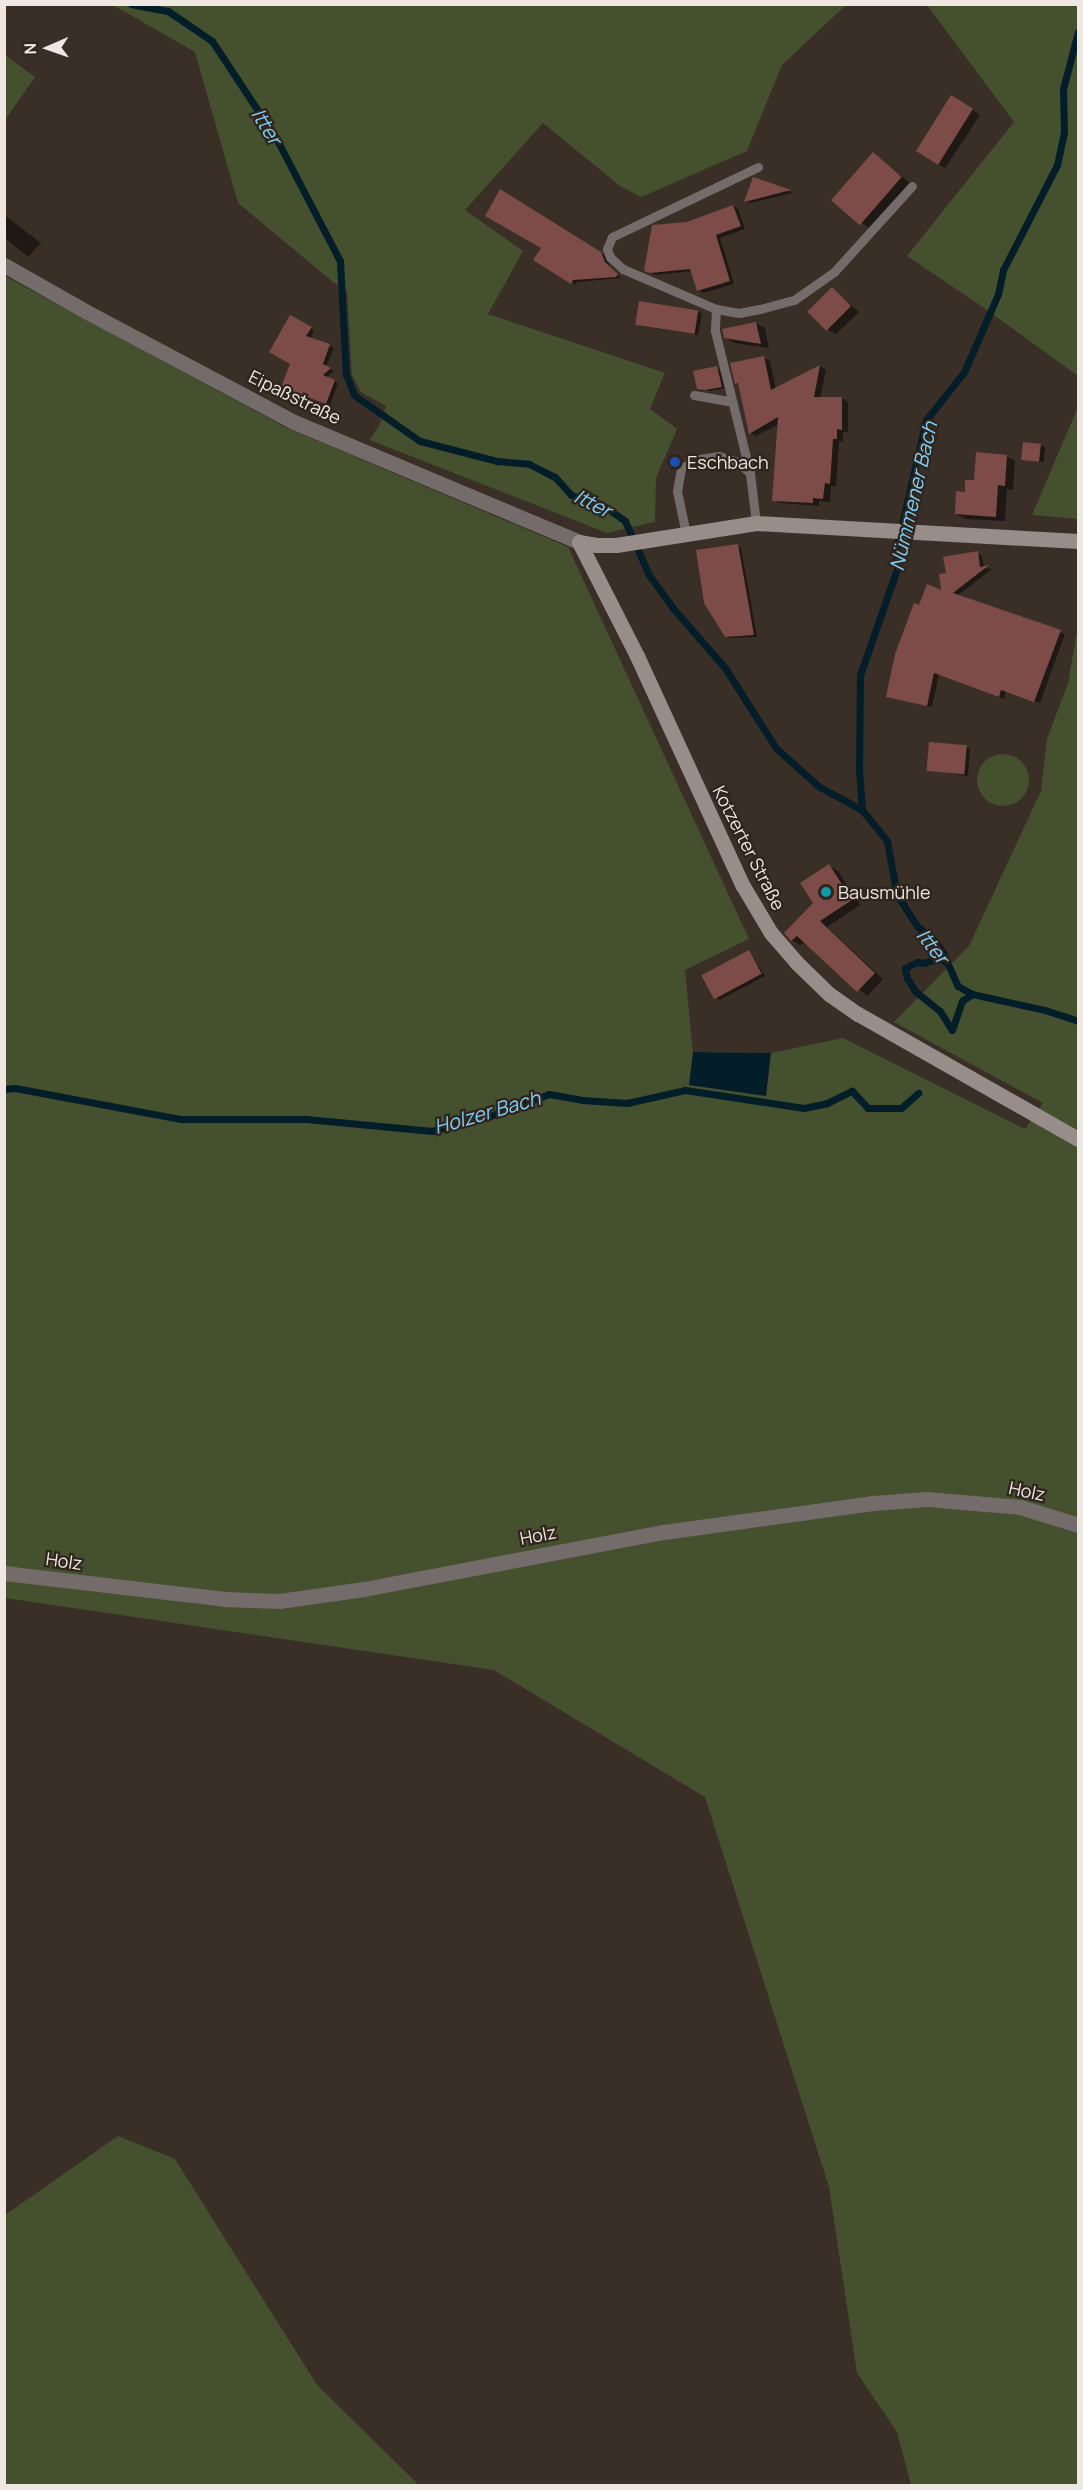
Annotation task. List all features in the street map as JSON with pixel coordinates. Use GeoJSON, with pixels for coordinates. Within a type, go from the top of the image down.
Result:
{"type":"FeatureCollection","features":[{"type":"Feature","properties":{"kind":"street","name":"Eipaßstraße"},"geometry":{"type":"LineString","coordinates":[[4,265],[87,312],[294,422],[579,542]]}},
{"type":"Feature","properties":{"kind":"street"},"geometry":{"type":"LineString","coordinates":[[579,542],[596,546],[616,545],[756,523],[1078,541]]}},
{"type":"Feature","properties":{"kind":"street","name":"Kotzerter Straße"},"geometry":{"type":"LineString","coordinates":[[579,542],[637,656],[743,886],[771,933],[796,963],[829,994],[858,1014],[1078,1139]]}},
{"type":"Feature","properties":{"kind":"street","name":"Holz"},"geometry":{"type":"LineString","coordinates":[[4,1573],[224,1599],[279,1601],[364,1589],[664,1532],[873,1503],[927,1499],[1020,1507],[1078,1525]]}},
{"type":"Feature","properties":{"kind":"lane"},"geometry":{"type":"LineString","coordinates":[[758,166],[612,237],[607,249],[610,257],[623,269],[716,309],[739,313],[794,300],[834,272],[912,186]]}},
{"type":"Feature","properties":{"kind":"lane"},"geometry":{"type":"LineString","coordinates":[[716,309],[716,330],[750,473],[756,523]]}},
{"type":"Feature","properties":{"kind":"lane"},"geometry":{"type":"LineString","coordinates":[[694,395],[732,402]]}},
{"type":"Feature","properties":{"kind":"lane"},"geometry":{"type":"LineString","coordinates":[[686,534],[677,491],[681,468],[700,459],[719,456],[737,462],[750,473]]}},
{"type":"Feature","properties":{"kind":"green space"},"geometry":{"type":"Polygon","coordinates":[[[113,5],[846,5],[782,65],[747,151],[641,197],[620,186],[543,123],[465,210],[523,251],[488,314],[665,373],[650,409],[677,429],[656,478],[655,522],[607,533],[370,440],[380,424],[386,406],[361,392],[352,375],[347,291],[238,203],[195,52],[113,5]]]}},
{"type":"Feature","properties":{"kind":"green space"},"geometry":{"type":"Polygon","coordinates":[[[927,5],[1078,5],[1078,376],[983,307],[907,256],[1014,122],[927,5]]]}},
{"type":"Feature","properties":{"kind":"green space"},"geometry":{"type":"Polygon","coordinates":[[[5,55],[35,77],[5,120],[5,55]]]}},
{"type":"Feature","properties":{"kind":"green space"},"geometry":{"type":"Polygon","coordinates":[[[5,276],[285,427],[568,547],[749,939],[685,970],[693,1052],[771,1053],[843,1038],[1025,1129],[1043,1103],[894,1022],[969,946],[1041,791],[1047,739],[1068,683],[1078,626],[1078,2485],[911,2485],[897,2432],[857,2373],[829,2187],[705,1797],[494,1670],[5,1598],[5,276]]]}},
{"type":"Feature","properties":{"kind":"green space"},"geometry":{"type":"Polygon","coordinates":[[[1078,407],[1078,519],[1032,515],[1078,407]]]}},
{"type":"Feature","properties":{"kind":"green space"},"geometry":{"type":"Polygon","coordinates":[[[998,754],[1008,754],[1022,761],[1029,780],[1022,799],[1008,806],[998,806],[988,802],[981,795],[977,785],[977,775],[981,765],[988,758],[998,754]]]}},
{"type":"Feature","properties":{"kind":"green space"},"geometry":{"type":"Polygon","coordinates":[[[118,2136],[175,2159],[317,2385],[419,2485],[5,2485],[5,2215],[118,2136]]]}},
{"type":"Feature","properties":{"kind":"water"},"geometry":{"type":"Polygon","coordinates":[[[693,1052],[771,1053],[766,1096],[689,1085],[693,1052]]]}},
{"type":"Feature","properties":{"kind":"building"},"geometry":{"type":"Polygon","coordinates":[[[951,95],[973,109],[938,165],[916,151],[951,95]]]}},
{"type":"Feature","properties":{"kind":"building"},"geometry":{"type":"Polygon","coordinates":[[[873,152],[902,177],[860,225],[831,200],[873,152]]]}},
{"type":"Feature","properties":{"kind":"building"},"geometry":{"type":"Polygon","coordinates":[[[753,177],[791,190],[744,202],[753,177]]]}},
{"type":"Feature","properties":{"kind":"building"},"geometry":{"type":"Polygon","coordinates":[[[500,189],[601,252],[605,262],[618,274],[616,277],[573,280],[571,284],[533,260],[541,248],[485,216],[500,189]]]}},
{"type":"Feature","properties":{"kind":"building"},"geometry":{"type":"Polygon","coordinates":[[[733,205],[741,226],[716,235],[730,281],[697,291],[690,269],[650,273],[644,271],[652,225],[687,222],[733,205]]]}},
{"type":"Feature","properties":{"kind":"building"},"geometry":{"type":"Polygon","coordinates":[[[832,287],[851,306],[826,331],[807,312],[832,287]]]}},
{"type":"Feature","properties":{"kind":"building"},"geometry":{"type":"Polygon","coordinates":[[[639,301],[698,310],[695,334],[635,325],[639,301]]]}},
{"type":"Feature","properties":{"kind":"building"},"geometry":{"type":"Polygon","coordinates":[[[290,315],[312,327],[306,336],[330,344],[323,364],[331,368],[323,375],[335,380],[326,404],[281,387],[290,364],[269,352],[290,315]]]}},
{"type":"Feature","properties":{"kind":"building"},"geometry":{"type":"Polygon","coordinates":[[[756,322],[761,344],[724,338],[722,329],[756,322]]]}},
{"type":"Feature","properties":{"kind":"building"},"geometry":{"type":"Polygon","coordinates":[[[764,356],[771,390],[820,365],[814,397],[842,397],[842,430],[837,429],[837,439],[833,439],[830,484],[825,483],[823,499],[813,498],[813,503],[772,501],[778,417],[749,434],[738,383],[735,384],[730,363],[764,356]]]}},
{"type":"Feature","properties":{"kind":"building"},"geometry":{"type":"Polygon","coordinates":[[[717,366],[722,387],[697,389],[693,371],[717,366]]]}},
{"type":"Feature","properties":{"kind":"building"},"geometry":{"type":"Polygon","coordinates":[[[1023,442],[1041,444],[1039,462],[1021,460],[1023,442]]]}},
{"type":"Feature","properties":{"kind":"building"},"geometry":{"type":"Polygon","coordinates":[[[976,452],[1007,455],[1005,486],[998,485],[996,517],[955,514],[956,491],[965,492],[965,480],[974,480],[976,452]]]}},
{"type":"Feature","properties":{"kind":"building"},"geometry":{"type":"Polygon","coordinates":[[[738,544],[754,635],[725,637],[704,603],[696,550],[738,544]]]}},
{"type":"Feature","properties":{"kind":"building"},"geometry":{"type":"Polygon","coordinates":[[[978,551],[980,567],[989,565],[953,593],[1061,630],[1034,702],[1001,690],[999,697],[934,673],[927,706],[886,697],[895,654],[914,603],[919,605],[927,584],[941,590],[939,574],[946,573],[943,557],[978,551]]]}},
{"type":"Feature","properties":{"kind":"building"},"geometry":{"type":"Polygon","coordinates":[[[929,742],[967,745],[964,774],[926,771],[929,742]]]}},
{"type":"Feature","properties":{"kind":"building"},"geometry":{"type":"Polygon","coordinates":[[[829,864],[852,900],[820,921],[875,973],[857,992],[797,936],[791,941],[784,933],[813,903],[800,883],[829,864]]]}},
{"type":"Feature","properties":{"kind":"building"},"geometry":{"type":"Polygon","coordinates":[[[749,950],[762,974],[714,999],[701,975],[749,950]]]}},
{"type":"Feature","properties":{"kind":"waterway","name":"Itter"},"geometry":{"type":"LineString","coordinates":[[131,4],[168,11],[212,41],[276,138],[340,261],[346,374],[354,395],[420,441],[497,461],[529,464],[555,477],[571,495],[601,504],[625,521],[649,575],[672,607],[725,668],[776,748],[818,786],[862,810],[887,841],[897,895],[917,926],[934,940],[943,953],[958,986],[972,994],[1045,1010],[1078,1021]]}},
{"type":"Feature","properties":{"kind":"waterway","name":"Nümmener Bach"},"geometry":{"type":"LineString","coordinates":[[862,810],[859,770],[860,675],[897,569],[896,550],[926,420],[964,372],[998,294],[1003,270],[1057,165],[1064,133],[1063,89],[1078,32]]}},
{"type":"Feature","properties":{"kind":"waterway"},"geometry":{"type":"LineString","coordinates":[[946,962],[939,958],[924,963],[917,962],[905,968],[907,978],[915,991],[940,1011],[952,1030],[962,1001],[972,994]]}},
{"type":"Feature","properties":{"kind":"waterway","name":"Holzer Bach"},"geometry":{"type":"LineString","coordinates":[[4,1089],[15,1088],[181,1119],[306,1119],[432,1131],[490,1116],[549,1094],[582,1100],[627,1103],[685,1090],[804,1108],[827,1103],[852,1091],[868,1108],[901,1108],[918,1093]]}},
{"type":"Feature","properties":{"kind":"place","name":"Eschbach"},"geometry":{"type":"Point","coordinates":[675,462]}},
{"type":"Feature","properties":{"kind":"place","name":"Bausmühle"},"geometry":{"type":"Point","coordinates":[826,892]}}]}
